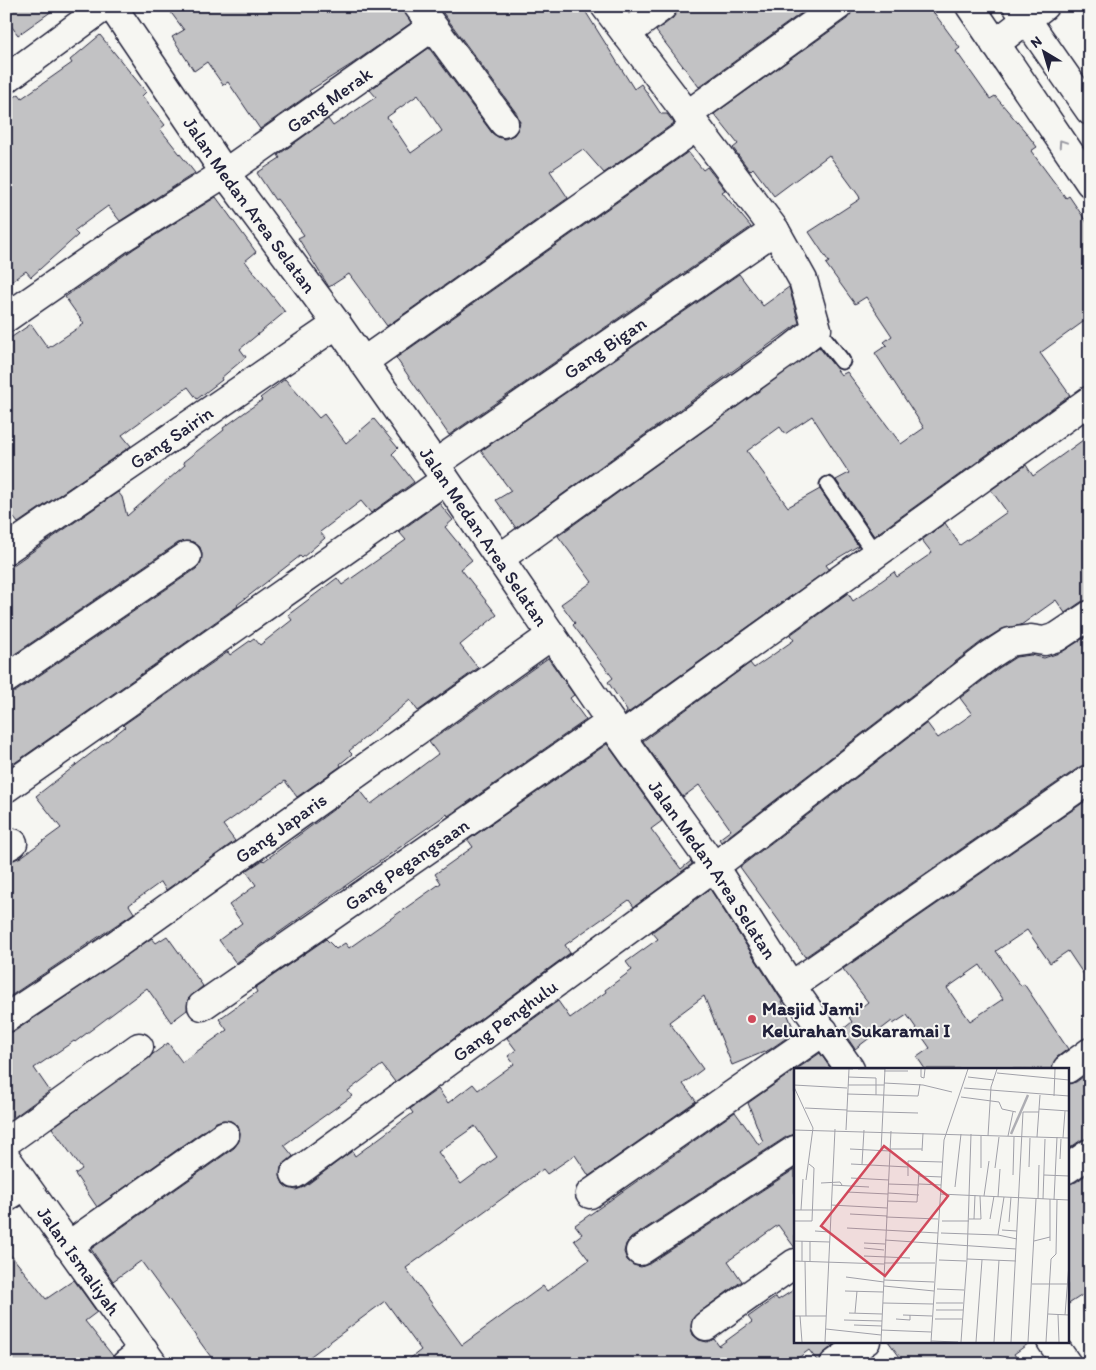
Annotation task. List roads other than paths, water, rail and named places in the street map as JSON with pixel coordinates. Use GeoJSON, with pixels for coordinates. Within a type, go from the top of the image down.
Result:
{"type":"FeatureCollection","features":[{"type":"Feature","properties":{"kind":"street"},"geometry":{"type":"LineString","coordinates":[[7,77],[105,6]]}},
{"type":"Feature","properties":{"kind":"street","name":"Jalan Medan Area Selatan"},"geometry":{"type":"LineString","coordinates":[[112,6],[225,173],[337,324],[500,558],[616,730],[714,867],[791,986],[849,1068]]}},
{"type":"Feature","properties":{"kind":"street"},"geometry":{"type":"LineString","coordinates":[[500,558],[817,329],[803,280],[775,230],[605,6]]}},
{"type":"Feature","properties":{"kind":"street"},"geometry":{"type":"LineString","coordinates":[[626,34],[663,6]]}},
{"type":"Feature","properties":{"kind":"street"},"geometry":{"type":"LineString","coordinates":[[362,362],[692,121],[838,6]]}},
{"type":"Feature","properties":{"kind":"street"},"geometry":{"type":"LineString","coordinates":[[970,6],[1090,183]]}},
{"type":"Feature","properties":{"kind":"street"},"geometry":{"type":"LineString","coordinates":[[995,44],[1029,11],[1090,111]]}},
{"type":"Feature","properties":{"kind":"street"},"geometry":{"type":"LineString","coordinates":[[425,17],[504,123]]}},
{"type":"Feature","properties":{"kind":"street","name":"Gang Merak"},"geometry":{"type":"LineString","coordinates":[[6,318],[116,241],[225,173],[425,17]]}},
{"type":"Feature","properties":{"kind":"street","name":"Gang Bigan"},"geometry":{"type":"LineString","coordinates":[[6,788],[775,230]]}},
{"type":"Feature","properties":{"kind":"street","name":"Gang Sairin"},"geometry":{"type":"LineString","coordinates":[[7,547],[337,324]]}},
{"type":"Feature","properties":{"kind":"street","name":"Gang Pegangsaan"},"geometry":{"type":"LineString","coordinates":[[202,1006],[616,730],[875,554],[1090,400]]}},
{"type":"Feature","properties":{"kind":"street"},"geometry":{"type":"LineString","coordinates":[[6,679],[186,556]]}},
{"type":"Feature","properties":{"kind":"street","name":"Gang Penghulu"},"geometry":{"type":"LineString","coordinates":[[295,1174],[714,867],[990,655],[1010,642],[1031,638],[1044,641],[1057,637],[1090,615]]}},
{"type":"Feature","properties":{"kind":"street","name":"Gang Japaris"},"geometry":{"type":"LineString","coordinates":[[6,1018],[115,945],[552,635]]}},
{"type":"Feature","properties":{"kind":"street"},"geometry":{"type":"LineString","coordinates":[[791,986],[1090,780]]}},
{"type":"Feature","properties":{"kind":"street"},"geometry":{"type":"LineString","coordinates":[[590,1194],[824,1031]]}},
{"type":"Feature","properties":{"kind":"street"},"geometry":{"type":"LineString","coordinates":[[6,1142],[139,1047]]}},
{"type":"Feature","properties":{"kind":"street"},"geometry":{"type":"LineString","coordinates":[[1067,1068],[1090,1052]]}},
{"type":"Feature","properties":{"kind":"street"},"geometry":{"type":"LineString","coordinates":[[68,1246],[225,1135]]}},
{"type":"Feature","properties":{"kind":"street"},"geometry":{"type":"LineString","coordinates":[[640,1252],[794,1151]]}},
{"type":"Feature","properties":{"kind":"street"},"geometry":{"type":"LineString","coordinates":[[1068,1168],[1090,1154]]}},
{"type":"Feature","properties":{"kind":"street","name":"Jalan Ismaliyah"},"geometry":{"type":"LineString","coordinates":[[6,1158],[68,1246],[141,1359]]}},
{"type":"Feature","properties":{"kind":"street"},"geometry":{"type":"LineString","coordinates":[[706,1326],[794,1264]]}},
{"type":"Feature","properties":{"kind":"street"},"geometry":{"type":"LineString","coordinates":[[834,1364],[865,1342]]}},
{"type":"Feature","properties":{"kind":"street"},"geometry":{"type":"LineString","coordinates":[[1052,1342],[1067,1364]]}},
{"type":"Feature","properties":{"kind":"lane"},"geometry":{"type":"LineString","coordinates":[[817,329],[842,361]]}},
{"type":"Feature","properties":{"kind":"lane"},"geometry":{"type":"LineString","coordinates":[[828,485],[875,554]]}},
{"type":"Feature","properties":{"kind":"lane"},"geometry":{"type":"LineString","coordinates":[[6,1205],[30,1190]]}},
{"type":"Feature","properties":{"kind":"place","name":"Masjid Jami' Kelurahan Sukaramai I"},"geometry":{"type":"Point","coordinates":[752,1019]}}]}
